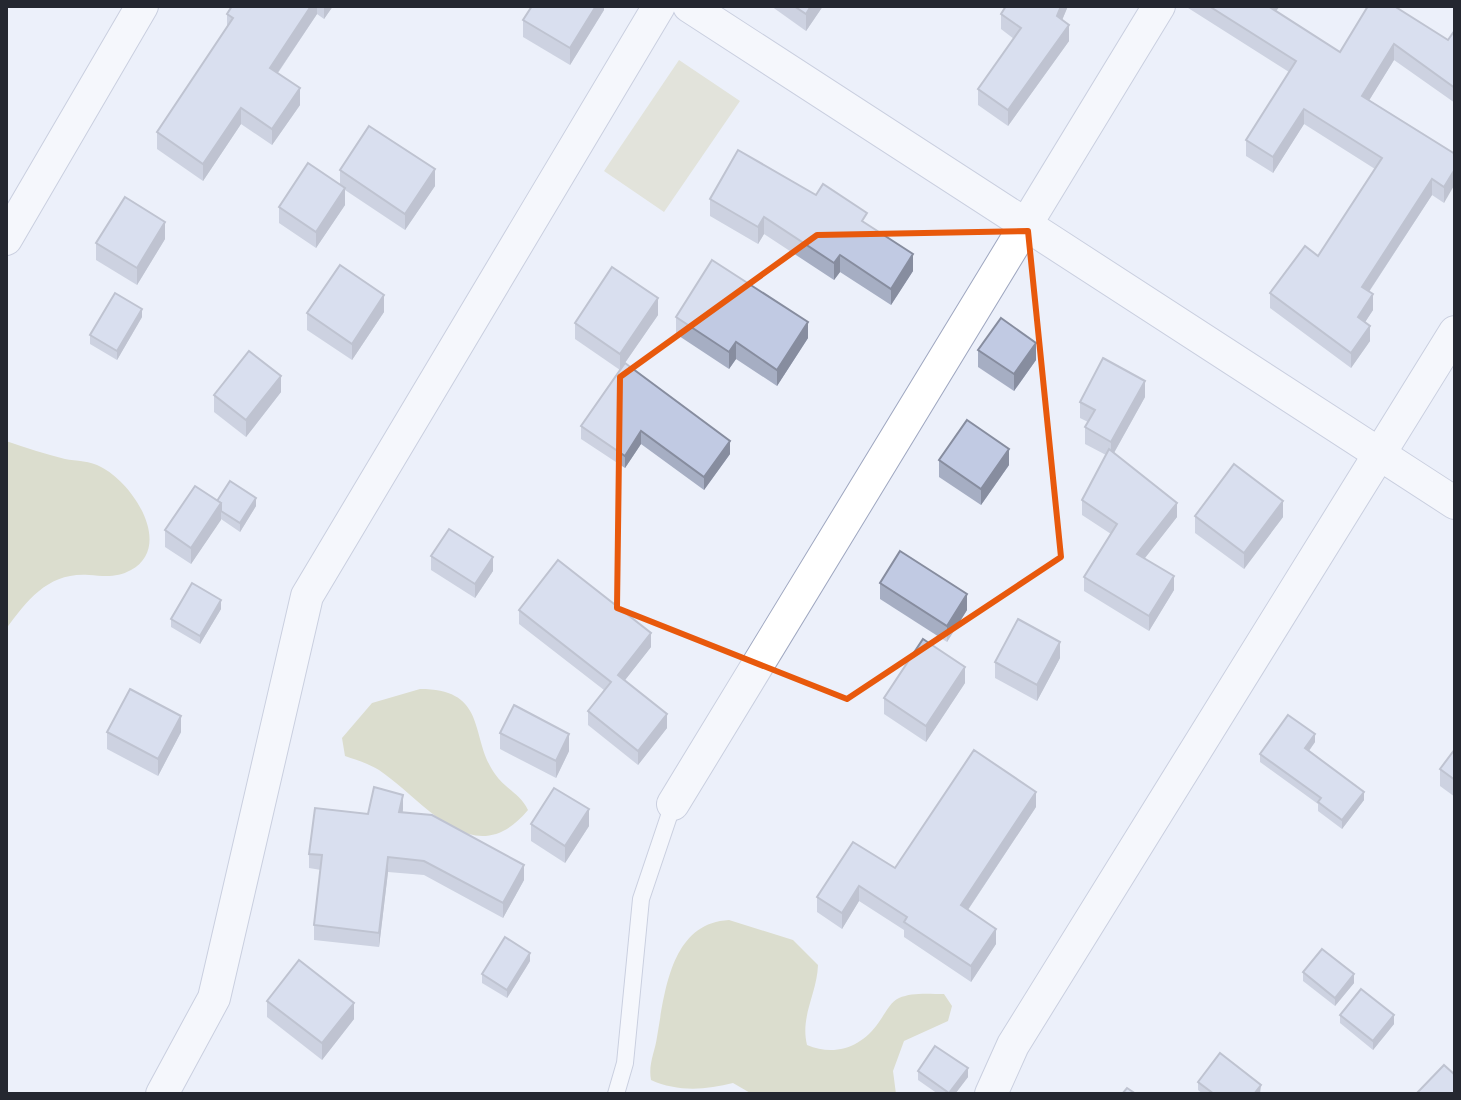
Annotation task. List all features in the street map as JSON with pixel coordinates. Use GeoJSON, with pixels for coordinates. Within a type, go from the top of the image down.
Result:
{"type":"FeatureCollection","features":[{"type":"Feature","properties":{"kind":"street"},"geometry":{"type":"LineString","coordinates":[[6,239],[142,6]]}},
{"type":"Feature","properties":{"kind":"street"},"geometry":{"type":"LineString","coordinates":[[162,1094],[214,998],[307,596],[659,6]]}},
{"type":"Feature","properties":{"kind":"street"},"geometry":{"type":"LineString","coordinates":[[689,6],[1376,455],[1455,503]]}},
{"type":"Feature","properties":{"kind":"street"},"geometry":{"type":"LineString","coordinates":[[673,804],[1159,6]]}},
{"type":"Feature","properties":{"kind":"street"},"geometry":{"type":"LineString","coordinates":[[991,1094],[1013,1045],[1455,332]]}},
{"type":"Feature","properties":{"kind":"lane"},"geometry":{"type":"LineString","coordinates":[[616,1094],[625,1063],[641,899],[673,804]]}},
{"type":"Feature","properties":{"kind":"highlighted area"},"geometry":{"type":"Polygon","coordinates":[[[1028,231],[1061,557],[847,699],[617,608],[620,377],[817,235],[1028,231]]]}},
{"type":"Feature","properties":{"kind":"green space"},"geometry":{"type":"Polygon","coordinates":[[[679,60],[740,101],[664,212],[604,171],[679,60]]]}},
{"type":"Feature","properties":{"kind":"green space"},"geometry":{"type":"Polygon","coordinates":[[[6,441],[93,464],[113,475],[136,500],[149,531],[149,546],[143,559],[126,573],[75,575],[51,583],[31,598],[6,629],[6,441]]]}},
{"type":"Feature","properties":{"kind":"green space"},"geometry":{"type":"Polygon","coordinates":[[[420,689],[442,691],[457,697],[467,706],[495,774],[528,810],[508,828],[488,836],[469,834],[450,826],[379,770],[345,756],[342,738],[372,703],[420,689]]]}},
{"type":"Feature","properties":{"kind":"green space"},"geometry":{"type":"Polygon","coordinates":[[[729,920],[793,940],[818,965],[807,1015],[807,1045],[828,1050],[847,1047],[865,1038],[899,998],[915,994],[944,994],[952,1006],[948,1021],[904,1041],[893,1071],[896,1094],[752,1094],[733,1083],[692,1089],[671,1087],[651,1080],[651,1063],[663,1000],[674,962],[694,933],[710,924],[729,920]]]}},
{"type":"Feature","properties":{"kind":"building"},"geometry":{"type":"Polygon","coordinates":[[[232,6],[311,6],[270,68],[300,88],[272,129],[241,108],[203,164],[157,132],[233,18],[227,14],[232,6]]]}},
{"type":"Feature","properties":{"kind":"building"},"geometry":{"type":"Polygon","coordinates":[[[532,6],[596,6],[570,48],[523,20],[532,6]]]}},
{"type":"Feature","properties":{"kind":"building"},"geometry":{"type":"Polygon","coordinates":[[[794,6],[811,6],[806,14],[794,6]]]}},
{"type":"Feature","properties":{"kind":"building"},"geometry":{"type":"Polygon","coordinates":[[[1006,6],[1061,6],[1057,16],[1069,25],[1008,110],[978,89],[1021,28],[1001,14],[1006,6]]]}},
{"type":"Feature","properties":{"kind":"building"},"geometry":{"type":"Polygon","coordinates":[[[1209,6],[1268,6],[1340,52],[1368,6],[1394,6],[1448,40],[1455,30],[1455,88],[1394,44],[1362,96],[1455,154],[1455,169],[1444,187],[1432,179],[1362,287],[1373,294],[1358,317],[1370,326],[1351,353],[1270,293],[1305,246],[1318,256],[1382,158],[1304,109],[1273,157],[1246,140],[1296,61],[1209,6]]]}},
{"type":"Feature","properties":{"kind":"building"},"geometry":{"type":"Polygon","coordinates":[[[369,126],[435,169],[405,214],[340,170],[369,126]]]}},
{"type":"Feature","properties":{"kind":"building"},"geometry":{"type":"Polygon","coordinates":[[[738,150],[816,195],[823,184],[867,213],[862,221],[913,254],[891,289],[840,255],[834,263],[764,217],[758,227],[710,199],[738,150]]]}},
{"type":"Feature","properties":{"kind":"building"},"geometry":{"type":"Polygon","coordinates":[[[308,163],[345,188],[316,232],[279,207],[308,163]]]}},
{"type":"Feature","properties":{"kind":"building"},"geometry":{"type":"Polygon","coordinates":[[[125,197],[165,222],[137,268],[96,243],[125,197]]]}},
{"type":"Feature","properties":{"kind":"building"},"geometry":{"type":"Polygon","coordinates":[[[712,260],[808,322],[777,370],[736,342],[729,352],[676,317],[712,260]]]}},
{"type":"Feature","properties":{"kind":"building"},"geometry":{"type":"Polygon","coordinates":[[[340,265],[384,295],[352,344],[307,313],[340,265]]]}},
{"type":"Feature","properties":{"kind":"building"},"geometry":{"type":"Polygon","coordinates":[[[612,267],[658,298],[620,354],[575,323],[612,267]]]}},
{"type":"Feature","properties":{"kind":"building"},"geometry":{"type":"Polygon","coordinates":[[[115,293],[142,309],[117,351],[90,335],[115,293]]]}},
{"type":"Feature","properties":{"kind":"building"},"geometry":{"type":"Polygon","coordinates":[[[1001,318],[1036,343],[1014,374],[978,350],[1001,318]]]}},
{"type":"Feature","properties":{"kind":"building"},"geometry":{"type":"Polygon","coordinates":[[[249,351],[281,376],[246,420],[214,395],[249,351]]]}},
{"type":"Feature","properties":{"kind":"building"},"geometry":{"type":"Polygon","coordinates":[[[1103,358],[1145,381],[1111,442],[1085,427],[1095,410],[1080,402],[1103,358]]]}},
{"type":"Feature","properties":{"kind":"building"},"geometry":{"type":"Polygon","coordinates":[[[625,363],[730,441],[704,477],[641,431],[625,456],[581,426],[625,363]]]}},
{"type":"Feature","properties":{"kind":"building"},"geometry":{"type":"Polygon","coordinates":[[[967,420],[1009,449],[981,489],[939,460],[967,420]]]}},
{"type":"Feature","properties":{"kind":"building"},"geometry":{"type":"Polygon","coordinates":[[[1109,449],[1177,503],[1137,554],[1174,576],[1149,616],[1084,577],[1117,524],[1082,500],[1109,449]]]}},
{"type":"Feature","properties":{"kind":"building"},"geometry":{"type":"Polygon","coordinates":[[[1234,464],[1283,501],[1244,553],[1195,516],[1234,464]]]}},
{"type":"Feature","properties":{"kind":"building"},"geometry":{"type":"Polygon","coordinates":[[[230,481],[256,498],[240,523],[221,511],[221,503],[217,501],[230,481]]]}},
{"type":"Feature","properties":{"kind":"building"},"geometry":{"type":"Polygon","coordinates":[[[195,486],[221,503],[191,548],[165,530],[195,486]]]}},
{"type":"Feature","properties":{"kind":"building"},"geometry":{"type":"Polygon","coordinates":[[[449,529],[493,557],[475,584],[431,556],[449,529]]]}},
{"type":"Feature","properties":{"kind":"building"},"geometry":{"type":"Polygon","coordinates":[[[900,551],[967,594],[947,626],[880,583],[900,551]]]}},
{"type":"Feature","properties":{"kind":"building"},"geometry":{"type":"Polygon","coordinates":[[[558,560],[651,633],[618,675],[667,714],[638,751],[588,711],[611,682],[519,610],[558,560]]]}},
{"type":"Feature","properties":{"kind":"building"},"geometry":{"type":"Polygon","coordinates":[[[192,583],[221,600],[200,636],[171,619],[192,583]]]}},
{"type":"Feature","properties":{"kind":"building"},"geometry":{"type":"Polygon","coordinates":[[[1018,619],[1060,642],[1037,685],[995,662],[1018,619]]]}},
{"type":"Feature","properties":{"kind":"building"},"geometry":{"type":"Polygon","coordinates":[[[923,639],[965,667],[926,726],[884,698],[923,639]]]}},
{"type":"Feature","properties":{"kind":"building"},"geometry":{"type":"Polygon","coordinates":[[[130,689],[181,716],[158,759],[107,732],[130,689]]]}},
{"type":"Feature","properties":{"kind":"building"},"geometry":{"type":"Polygon","coordinates":[[[514,705],[569,734],[556,761],[500,733],[514,705]]]}},
{"type":"Feature","properties":{"kind":"building"},"geometry":{"type":"Polygon","coordinates":[[[1288,715],[1315,734],[1305,748],[1364,792],[1342,820],[1318,802],[1321,798],[1260,754],[1288,715]]]}},
{"type":"Feature","properties":{"kind":"building"},"geometry":{"type":"Polygon","coordinates":[[[1455,749],[1455,780],[1440,769],[1455,749]]]}},
{"type":"Feature","properties":{"kind":"building"},"geometry":{"type":"Polygon","coordinates":[[[974,750],[1036,792],[961,905],[996,929],[971,966],[904,922],[907,917],[859,886],[842,913],[817,897],[853,842],[895,868],[974,750]]]}},
{"type":"Feature","properties":{"kind":"building"},"geometry":{"type":"Polygon","coordinates":[[[374,787],[403,795],[399,812],[432,815],[524,865],[503,903],[424,861],[388,857],[379,933],[314,925],[322,855],[309,854],[315,808],[368,814],[374,787]]]}},
{"type":"Feature","properties":{"kind":"building"},"geometry":{"type":"Polygon","coordinates":[[[554,788],[589,809],[565,846],[531,824],[554,788]]]}},
{"type":"Feature","properties":{"kind":"building"},"geometry":{"type":"Polygon","coordinates":[[[505,937],[530,953],[507,990],[482,974],[505,937]]]}},
{"type":"Feature","properties":{"kind":"building"},"geometry":{"type":"Polygon","coordinates":[[[1322,949],[1354,974],[1335,998],[1303,972],[1322,949]]]}},
{"type":"Feature","properties":{"kind":"building"},"geometry":{"type":"Polygon","coordinates":[[[299,960],[354,1003],[322,1043],[267,1001],[299,960]]]}},
{"type":"Feature","properties":{"kind":"building"},"geometry":{"type":"Polygon","coordinates":[[[1361,989],[1394,1015],[1373,1041],[1340,1015],[1361,989]]]}},
{"type":"Feature","properties":{"kind":"building"},"geometry":{"type":"Polygon","coordinates":[[[935,1046],[968,1068],[949,1093],[918,1071],[935,1046]]]}},
{"type":"Feature","properties":{"kind":"building"},"geometry":{"type":"Polygon","coordinates":[[[1220,1053],[1261,1085],[1254,1094],[1214,1094],[1198,1082],[1220,1053]]]}},
{"type":"Feature","properties":{"kind":"building"},"geometry":{"type":"Polygon","coordinates":[[[1444,1065],[1455,1075],[1455,1094],[1416,1094],[1444,1065]]]}},
{"type":"Feature","properties":{"kind":"building"},"geometry":{"type":"Polygon","coordinates":[[[1127,1088],[1136,1094],[1122,1094],[1127,1088]]]}}]}
